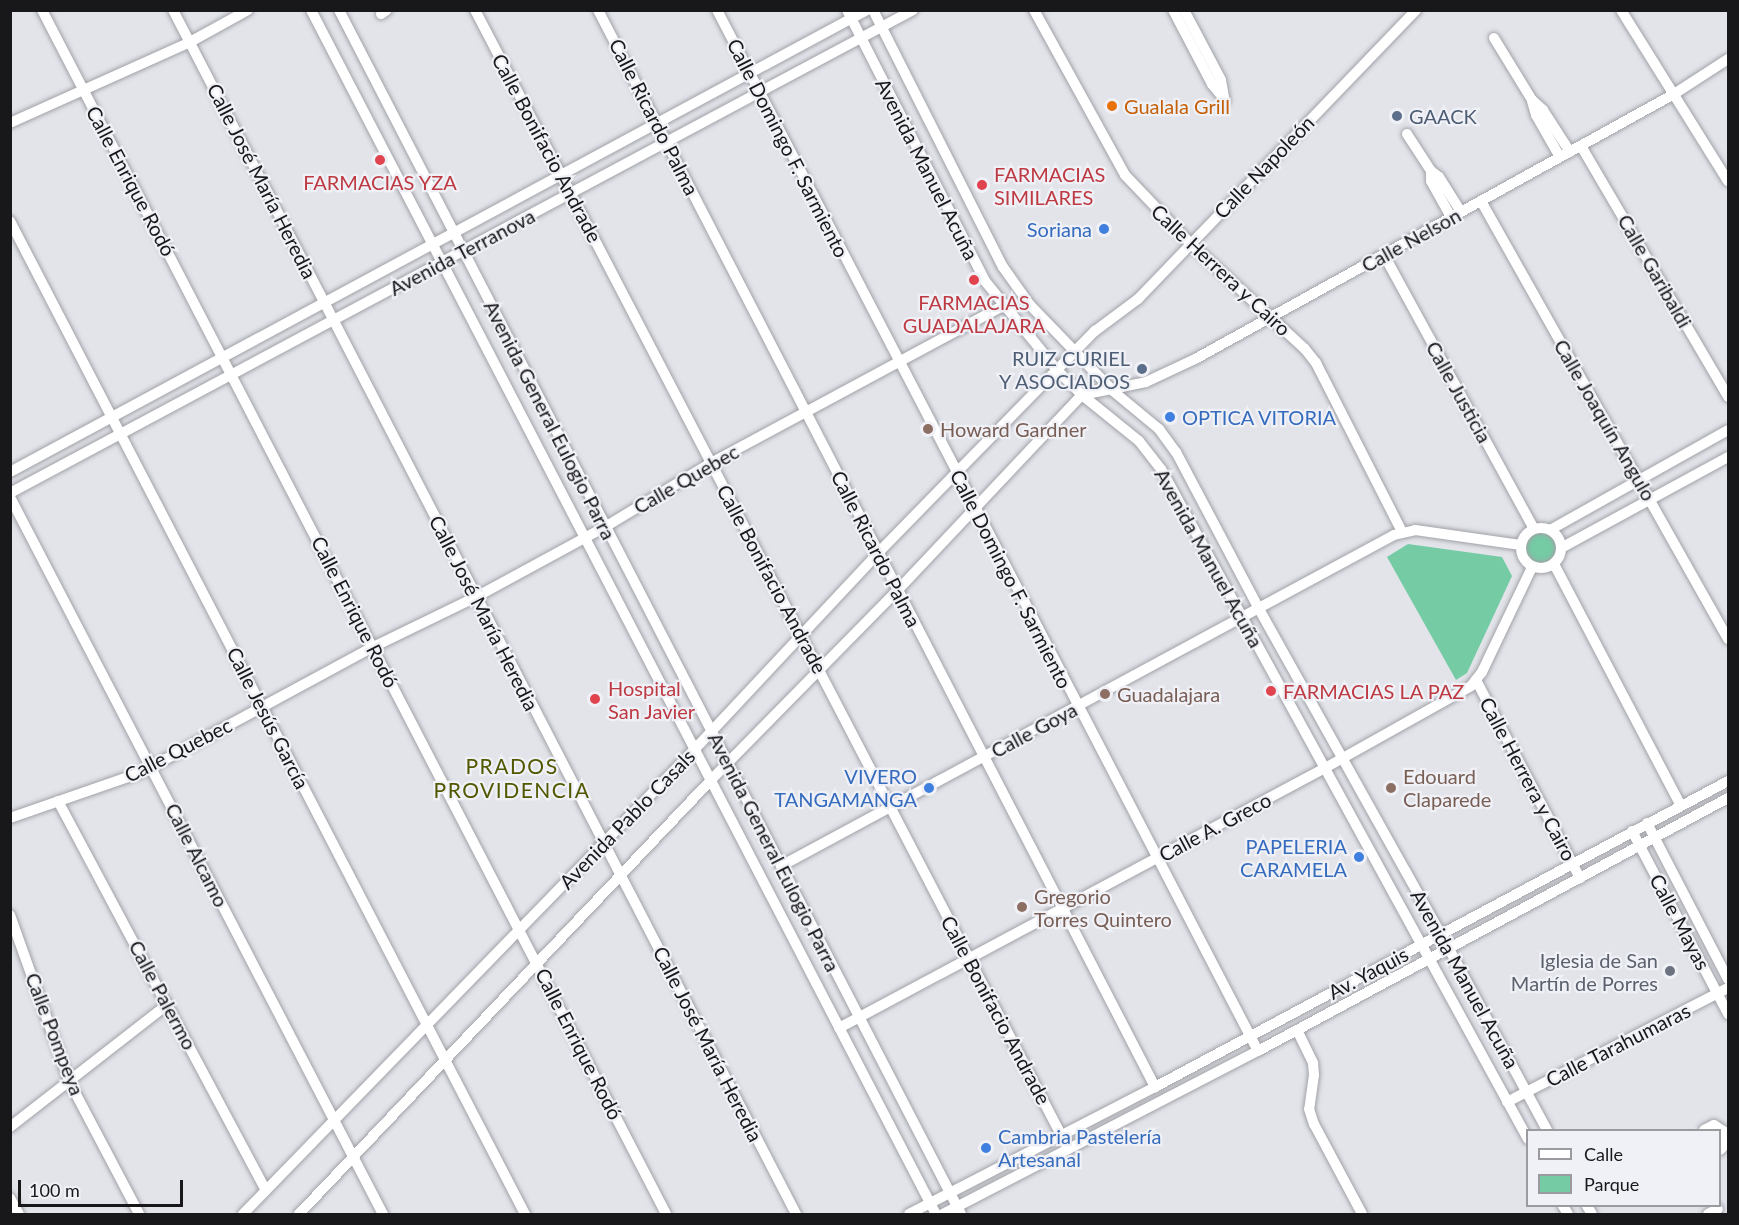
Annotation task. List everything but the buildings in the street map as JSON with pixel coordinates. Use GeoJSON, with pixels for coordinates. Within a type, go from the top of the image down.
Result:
{"type":"FeatureCollection","features":[{"type":"Feature","properties":{"kind":"street","name":"Calle Enrique Rodó"},"geometry":{"type":"LineString","coordinates":[[42,10],[520,929],[666,1215]]}},
{"type":"Feature","properties":{"kind":"street","name":"Calle José María Heredia"},"geometry":{"type":"LineString","coordinates":[[173,10],[796,1215]]}},
{"type":"Feature","properties":{"kind":"street"},"geometry":{"type":"LineString","coordinates":[[10,123],[190,42],[248,10]]}},
{"type":"Feature","properties":{"kind":"street","name":"Avenida General Eulogio Parra"},"geometry":{"type":"LineString","coordinates":[[311,10],[936,1215]]}},
{"type":"Feature","properties":{"kind":"street","name":"Avenida General Eulogio Parra"},"geometry":{"type":"LineString","coordinates":[[339,10],[959,1211]]}},
{"type":"Feature","properties":{"kind":"street","name":"Calle Bonifacio Andrade"},"geometry":{"type":"LineString","coordinates":[[475,10],[1068,1148]]}},
{"type":"Feature","properties":{"kind":"street","name":"Calle Ricardo Palma"},"geometry":{"type":"LineString","coordinates":[[598,10],[880,551],[897,591],[1155,1087]]}},
{"type":"Feature","properties":{"kind":"street","name":"Calle Domingo F. Sarmiento"},"geometry":{"type":"LineString","coordinates":[[717,10],[1077,707],[1258,1051]]}},
{"type":"Feature","properties":{"kind":"street","name":"Avenida Terranova"},"geometry":{"type":"LineString","coordinates":[[10,472],[750,74],[850,14],[867,10]]}},
{"type":"Feature","properties":{"kind":"street","name":"Avenida Manuel Acuña"},"geometry":{"type":"LineString","coordinates":[[873,10],[1003,267],[1030,304],[1075,352],[1113,391],[1168,439],[1259,609],[1441,934],[1545,1129]]}},
{"type":"Feature","properties":{"kind":"street","name":"Avenida Terranova"},"geometry":{"type":"LineString","coordinates":[[10,495],[914,10]]}},
{"type":"Feature","properties":{"kind":"street","name":"Calle Herrera y Cairo"},"geometry":{"type":"LineString","coordinates":[[1035,10],[1125,175],[1190,243],[1271,317],[1316,363],[1402,532]]}},
{"type":"Feature","properties":{"kind":"street"},"geometry":{"type":"LineString","coordinates":[[1173,10],[1212,84],[1225,100],[1221,80],[1184,10]]}},
{"type":"Feature","properties":{"kind":"street","name":"Calle Napoleón"},"geometry":{"type":"LineString","coordinates":[[1057,370],[1095,331],[1138,299],[1416,10]]}},
{"type":"Feature","properties":{"kind":"street"},"geometry":{"type":"LineString","coordinates":[[1621,10],[1728,181]]}},
{"type":"Feature","properties":{"kind":"street","name":"Avenida Manuel Acuña"},"geometry":{"type":"LineString","coordinates":[[850,14],[969,253],[1003,306],[1057,370],[1082,395],[1151,454],[1430,958],[1526,1137]]}},
{"type":"Feature","properties":{"kind":"street"},"geometry":{"type":"LineString","coordinates":[[1494,38],[1565,154]]}},
{"type":"Feature","properties":{"kind":"street","name":"Calle Nelson"},"geometry":{"type":"LineString","coordinates":[[1082,395],[1113,391],[1162,376],[1674,94],[1728,59]]}},
{"type":"Feature","properties":{"kind":"street"},"geometry":{"type":"LineString","coordinates":[[1407,134],[1435,174],[1431,181],[1443,192],[1456,215]]}},
{"type":"Feature","properties":{"kind":"street","name":"Calle Garibaldi"},"geometry":{"type":"LineString","coordinates":[[1581,146],[1728,397]]}},
{"type":"Feature","properties":{"kind":"street","name":"Calle Joaquín Angulo"},"geometry":{"type":"LineString","coordinates":[[1481,201],[1728,639]]}},
{"type":"Feature","properties":{"kind":"street","name":"Calle Jesús García"},"geometry":{"type":"LineString","coordinates":[[10,221],[525,1215]]}},
{"type":"Feature","properties":{"kind":"street","name":"Calle Justicia"},"geometry":{"type":"LineString","coordinates":[[1384,255],[1534,529]]}},
{"type":"Feature","properties":{"kind":"street","name":"Calle Quebec"},"geometry":{"type":"LineString","coordinates":[[10,818],[152,766],[373,647],[476,597],[584,538],[711,464],[1003,306]]}},
{"type":"Feature","properties":{"kind":"street","name":"Avenida Pablo Casals"},"geometry":{"type":"LineString","coordinates":[[243,1215],[694,750],[880,551],[1057,370]]}},
{"type":"Feature","properties":{"kind":"street","name":"Avenida Pablo Casals"},"geometry":{"type":"LineString","coordinates":[[299,1215],[620,875],[975,510],[1082,395]]}},
{"type":"Feature","properties":{"kind":"street"},"geometry":{"type":"LineString","coordinates":[[1550,530],[1557,536],[1561,548],[1559,557],[1554,564],[1543,569],[1532,567],[1523,557],[1521,545],[1526,534],[1534,529],[1550,530],[1728,430]]}},
{"type":"Feature","properties":{"kind":"street"},"geometry":{"type":"LineString","coordinates":[[1561,548],[1728,457]]}},
{"type":"Feature","properties":{"kind":"street","name":"Calle Alcamo"},"geometry":{"type":"LineString","coordinates":[[10,495],[383,1215]]}},
{"type":"Feature","properties":{"kind":"street","name":"Calle Goya"},"geometry":{"type":"LineString","coordinates":[[781,866],[1402,532],[1415,530],[1521,545]]}},
{"type":"Feature","properties":{"kind":"street"},"geometry":{"type":"LineString","coordinates":[[1554,564],[1681,806]]}},
{"type":"Feature","properties":{"kind":"street","name":"Calle A. Greco"},"geometry":{"type":"LineString","coordinates":[[839,1028],[1342,759],[1461,692],[1476,680],[1532,567]]}},
{"type":"Feature","properties":{"kind":"street","name":"Calle Herrera y Cairo"},"geometry":{"type":"LineString","coordinates":[[1476,680],[1580,878]]}},
{"type":"Feature","properties":{"kind":"street","name":"Av. Yaquis"},"geometry":{"type":"LineString","coordinates":[[930,1203],[1155,1087],[1728,781]]}},
{"type":"Feature","properties":{"kind":"street"},"geometry":{"type":"LineString","coordinates":[[1654,838],[1728,798]]}},
{"type":"Feature","properties":{"kind":"street","name":"Calle Palermo"},"geometry":{"type":"LineString","coordinates":[[58,801],[266,1190]]}},
{"type":"Feature","properties":{"kind":"street","name":"Calle Mayas"},"geometry":{"type":"LineString","coordinates":[[1647,823],[1728,979]]}},
{"type":"Feature","properties":{"kind":"street","name":"Calle Mayas"},"geometry":{"type":"LineString","coordinates":[[1632,831],[1728,1014]]}},
{"type":"Feature","properties":{"kind":"street","name":"Av. Yaquis"},"geometry":{"type":"LineString","coordinates":[[943,1215],[959,1211],[1068,1148],[1258,1051],[1654,838]]}},
{"type":"Feature","properties":{"kind":"street","name":"Calle Pompeya"},"geometry":{"type":"LineString","coordinates":[[10,915],[69,1081],[139,1215]]}},
{"type":"Feature","properties":{"kind":"street","name":"Calle Tarahumaras"},"geometry":{"type":"LineString","coordinates":[[1507,1102],[1728,988]]}},
{"type":"Feature","properties":{"kind":"street"},"geometry":{"type":"LineString","coordinates":[[10,1127],[168,1004]]}},
{"type":"Feature","properties":{"kind":"street"},"geometry":{"type":"LineString","coordinates":[[1297,1030],[1313,1063],[1314,1075],[1309,1109],[1314,1124],[1362,1215]]}},
{"type":"Feature","properties":{"kind":"street"},"geometry":{"type":"LineString","coordinates":[[1707,1129],[1714,1125],[1727,1131],[1725,1145],[1721,1148]]}},
{"type":"Feature","properties":{"kind":"street"},"geometry":{"type":"LineString","coordinates":[[10,1198],[19,1215]]}},
{"type":"Feature","properties":{"kind":"street"},"geometry":{"type":"LineString","coordinates":[[909,1215],[930,1203]]}},
{"type":"Feature","properties":{"kind":"green space"},"geometry":{"type":"Polygon","coordinates":[[[1541,533],[1551,538],[1556,548],[1551,558],[1541,563],[1531,558],[1526,548],[1531,538],[1541,533]]]}},
{"type":"Feature","properties":{"kind":"green space"},"geometry":{"type":"Polygon","coordinates":[[[1408,544],[1502,557],[1512,576],[1467,673],[1456,680],[1387,557],[1408,544]]]}},
{"type":"Feature","properties":{"kind":"place","name":"Gualala Grill"},"geometry":{"type":"Point","coordinates":[1112,106]}},
{"type":"Feature","properties":{"kind":"place","name":"GAACK"},"geometry":{"type":"Point","coordinates":[1397,116]}},
{"type":"Feature","properties":{"kind":"place","name":"FARMACIAS YZA"},"geometry":{"type":"Point","coordinates":[380,160]}},
{"type":"Feature","properties":{"kind":"place","name":"FARMACIAS SIMILARES"},"geometry":{"type":"Point","coordinates":[982,185]}},
{"type":"Feature","properties":{"kind":"place","name":"Soriana"},"geometry":{"type":"Point","coordinates":[1104,229]}},
{"type":"Feature","properties":{"kind":"place","name":"FARMACIAS GUADALAJARA"},"geometry":{"type":"Point","coordinates":[974,280]}},
{"type":"Feature","properties":{"kind":"place","name":"RUIZ CURIEL Y ASOCIADOS"},"geometry":{"type":"Point","coordinates":[1142,369]}},
{"type":"Feature","properties":{"kind":"place","name":"OPTICA VITORIA"},"geometry":{"type":"Point","coordinates":[1170,417]}},
{"type":"Feature","properties":{"kind":"place","name":"Howard Gardner"},"geometry":{"type":"Point","coordinates":[928,429]}},
{"type":"Feature","properties":{"kind":"place","name":"FARMACIAS LA PAZ"},"geometry":{"type":"Point","coordinates":[1271,691]}},
{"type":"Feature","properties":{"kind":"place","name":"Guadalajara"},"geometry":{"type":"Point","coordinates":[1105,694]}},
{"type":"Feature","properties":{"kind":"place","name":"Hospital San Javier"},"geometry":{"type":"Point","coordinates":[595,699]}},
{"type":"Feature","properties":{"kind":"place","name":"VIVERO TANGAMANGA"},"geometry":{"type":"Point","coordinates":[929,788]}},
{"type":"Feature","properties":{"kind":"place","name":"Edouard Claparede"},"geometry":{"type":"Point","coordinates":[1391,788]}},
{"type":"Feature","properties":{"kind":"place","name":"PAPELERIA CARAMELA"},"geometry":{"type":"Point","coordinates":[1359,857]}},
{"type":"Feature","properties":{"kind":"place","name":"Gregorio Torres Quintero"},"geometry":{"type":"Point","coordinates":[1022,907]}},
{"type":"Feature","properties":{"kind":"place","name":"Iglesia de San Martín de Porres"},"geometry":{"type":"Point","coordinates":[1670,971]}},
{"type":"Feature","properties":{"kind":"place","name":"Cambria Pastelería Artesanal"},"geometry":{"type":"Point","coordinates":[986,1148]}},
{"type":"Feature","properties":{"kind":"district","name":"PRADOS PROVIDENCIA"},"geometry":{"type":"Point","coordinates":[512,778]}}]}
